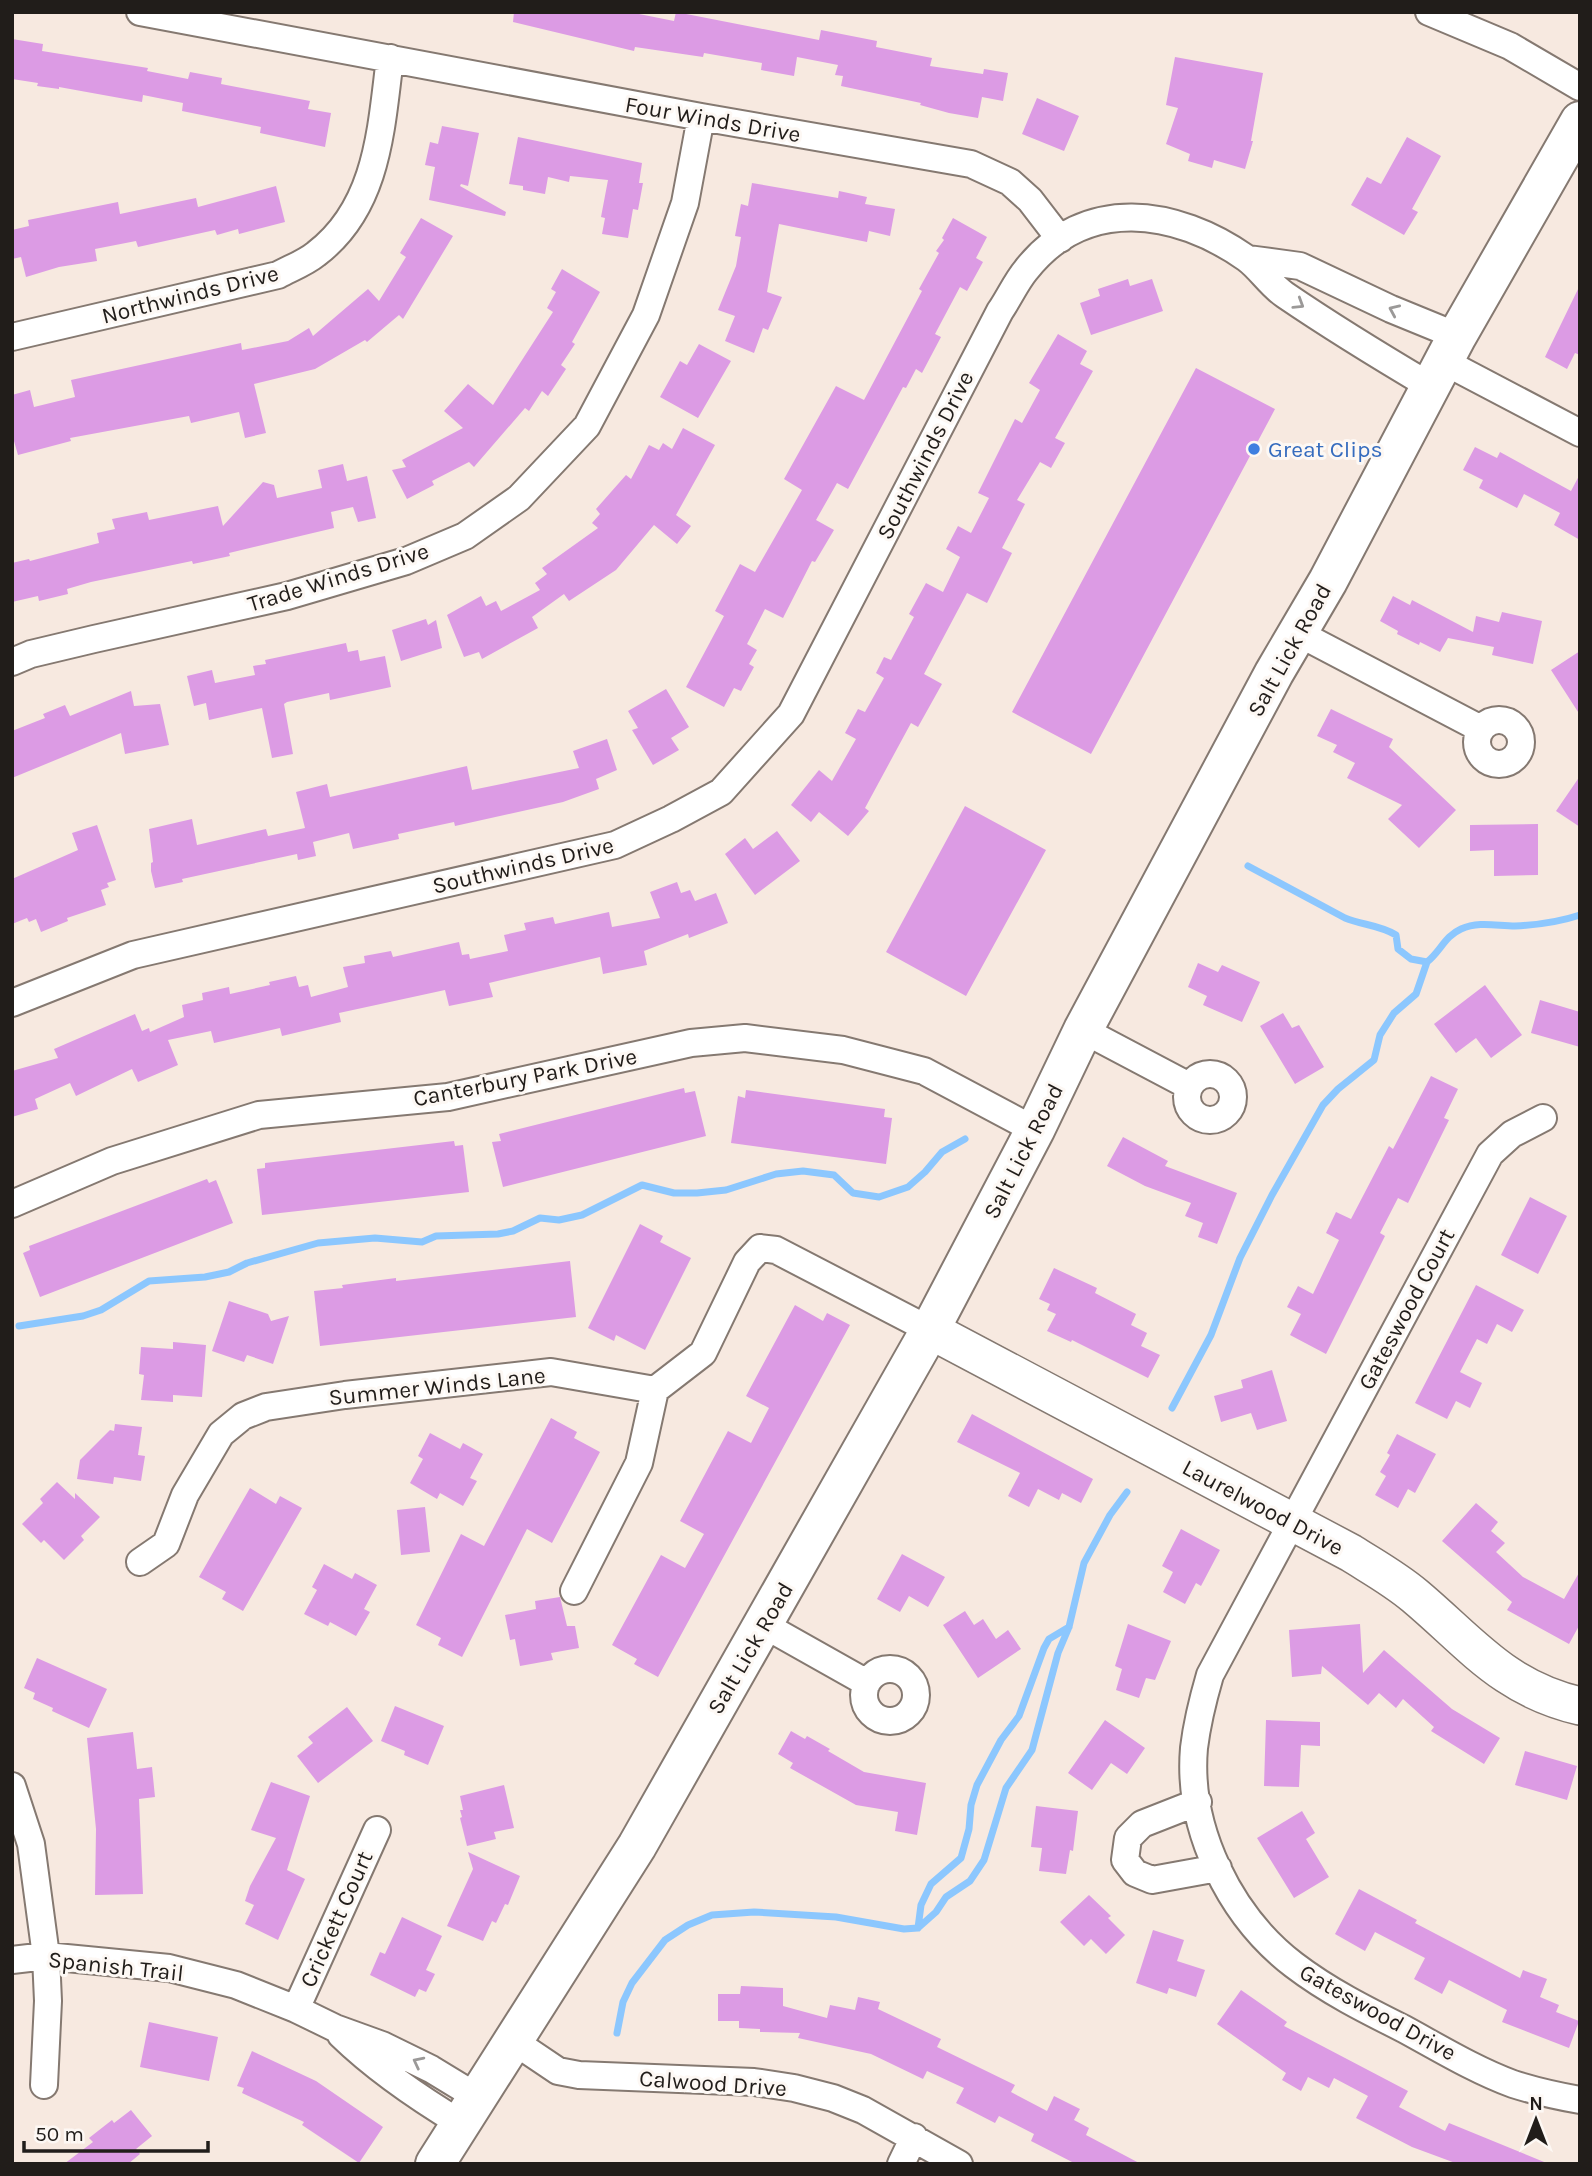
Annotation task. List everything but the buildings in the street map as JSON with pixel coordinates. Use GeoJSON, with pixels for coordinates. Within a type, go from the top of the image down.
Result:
{"type":"FeatureCollection","features":[{"type":"Feature","properties":{"kind":"main road","name":"Salt Lick Road"},"geometry":{"type":"LineString","coordinates":[[435,2164],[637,1846],[930,1330],[1035,1130],[1083,1030],[1328,581],[1443,361],[1580,121]]}},
{"type":"Feature","properties":{"kind":"street","name":"Four Winds Drive"},"geometry":{"type":"LineString","coordinates":[[140,12],[701,117],[971,164],[1010,181],[1030,200],[1060,239]]}},
{"type":"Feature","properties":{"kind":"street"},"geometry":{"type":"LineString","coordinates":[[1429,12],[1510,46],[1580,87]]}},
{"type":"Feature","properties":{"kind":"street","name":"Northwinds Drive"},"geometry":{"type":"LineString","coordinates":[[12,337],[278,275],[315,255],[343,230],[366,191],[377,152],[390,58]]}},
{"type":"Feature","properties":{"kind":"street","name":"Trade Winds Drive"},"geometry":{"type":"LineString","coordinates":[[12,662],[31,654],[287,596],[406,561],[465,536],[519,498],[587,426],[646,315],[685,203],[701,117]]}},
{"type":"Feature","properties":{"kind":"street"},"geometry":{"type":"LineString","coordinates":[[1060,239],[1101,221],[1122,217],[1163,219],[1210,236],[1248,259],[1282,293],[1443,361],[1580,433]]}},
{"type":"Feature","properties":{"kind":"street","name":"Southwinds Drive"},"geometry":{"type":"LineString","coordinates":[[12,1003],[133,955],[615,845],[721,792],[791,714],[1000,311],[1026,270],[1060,239]]}},
{"type":"Feature","properties":{"kind":"street"},"geometry":{"type":"LineString","coordinates":[[1248,259],[1300,266],[1391,309],[1443,361]]}},
{"type":"Feature","properties":{"kind":"street"},"geometry":{"type":"LineString","coordinates":[[1298,633],[1481,729]]}},
{"type":"Feature","properties":{"kind":"street"},"geometry":{"type":"LineString","coordinates":[[1083,1030],[1189,1086]]}},
{"type":"Feature","properties":{"kind":"street","name":"Canterbury Park Drive"},"geometry":{"type":"LineString","coordinates":[[12,1204],[112,1161],[259,1115],[448,1097],[691,1043],[745,1038],[844,1050],[924,1071],[1035,1130]]}},
{"type":"Feature","properties":{"kind":"street","name":"Gateswood Court"},"geometry":{"type":"LineString","coordinates":[[1291,1521],[1490,1154],[1512,1134],[1544,1118]]}},
{"type":"Feature","properties":{"kind":"street"},"geometry":{"type":"LineString","coordinates":[[574,1591],[639,1463],[655,1390],[703,1353],[747,1262],[760,1248],[776,1250],[930,1330]]}},
{"type":"Feature","properties":{"kind":"street","name":"Laurelwood Drive"},"geometry":{"type":"LineString","coordinates":[[930,1330],[1291,1521],[1388,1576],[1414,1595],[1480,1656],[1506,1676],[1539,1693],[1580,1706]]}},
{"type":"Feature","properties":{"kind":"street","name":"Summer Winds Lane"},"geometry":{"type":"LineString","coordinates":[[140,1562],[166,1544],[186,1494],[221,1434],[243,1416],[267,1407],[345,1395],[551,1372],[655,1390]]}},
{"type":"Feature","properties":{"kind":"street","name":"Gateswood Drive"},"geometry":{"type":"LineString","coordinates":[[1291,1521],[1210,1675],[1199,1713],[1194,1749],[1198,1802],[1205,1833],[1218,1868],[1250,1924],[1292,1964],[1329,1990],[1511,2083],[1580,2100]]}},
{"type":"Feature","properties":{"kind":"street"},"geometry":{"type":"LineString","coordinates":[[764,1625],[867,1683]]}},
{"type":"Feature","properties":{"kind":"street"},"geometry":{"type":"LineString","coordinates":[[12,1786],[32,1843],[46,1956],[48,2001],[44,2084]]}},
{"type":"Feature","properties":{"kind":"street"},"geometry":{"type":"LineString","coordinates":[[1198,1802],[1142,1824],[1128,1838],[1125,1860],[1135,1873],[1153,1880],[1218,1868]]}},
{"type":"Feature","properties":{"kind":"street","name":"Crickett Court"},"geometry":{"type":"LineString","coordinates":[[296,2009],[377,1830]]}},
{"type":"Feature","properties":{"kind":"street","name":"Spanish Trail"},"geometry":{"type":"LineString","coordinates":[[12,1960],[46,1956],[169,1968],[236,1986],[382,2045],[436,2072],[468,2110]]}},
{"type":"Feature","properties":{"kind":"street","name":"Calwood Drive"},"geometry":{"type":"LineString","coordinates":[[512,2040],[558,2071],[579,2075],[754,2082],[833,2098],[863,2110],[959,2164]]}},
{"type":"Feature","properties":{"kind":"street"},"geometry":{"type":"LineString","coordinates":[[901,2164],[914,2137]]}},
{"type":"Feature","properties":{"kind":"waterway"},"geometry":{"type":"LineString","coordinates":[[1248,866],[1345,918],[1396,935],[1398,949],[1411,959],[1427,962],[1461,929],[1481,925],[1531,925],[1580,915]]}},
{"type":"Feature","properties":{"kind":"waterway"},"geometry":{"type":"LineString","coordinates":[[1172,1408],[1211,1335],[1240,1258],[1323,1105],[1374,1060],[1380,1035],[1394,1013],[1416,994],[1427,962]]}},
{"type":"Feature","properties":{"kind":"waterway"},"geometry":{"type":"LineString","coordinates":[[19,1326],[83,1316],[101,1310],[149,1281],[205,1277],[229,1272],[247,1263],[318,1243],[375,1238],[422,1242],[436,1236],[513,1231],[540,1218],[559,1220],[582,1215],[642,1185],[674,1193],[697,1193],[726,1190],[776,1174],[803,1171],[834,1175],[853,1193],[879,1197],[908,1187],[942,1152],[965,1139]]}},
{"type":"Feature","properties":{"kind":"waterway"},"geometry":{"type":"LineString","coordinates":[[617,2033],[623,2002],[632,1983],[665,1940],[688,1925],[712,1915],[754,1912],[836,1917],[904,1929],[918,1928],[936,1912],[946,1897],[970,1881],[984,1860],[1006,1788],[1032,1750],[1058,1653],[1069,1627],[1084,1563],[1110,1515],[1127,1492]]}},
{"type":"Feature","properties":{"kind":"waterway"},"geometry":{"type":"LineString","coordinates":[[918,1928],[921,1905],[931,1884],[961,1858],[977,1785],[1001,1740],[1019,1716],[1044,1648],[1049,1639],[1069,1627]]}},
{"type":"Feature","properties":{"kind":"place","name":"Great Clips"},"geometry":{"type":"Point","coordinates":[1254,449]}}]}
